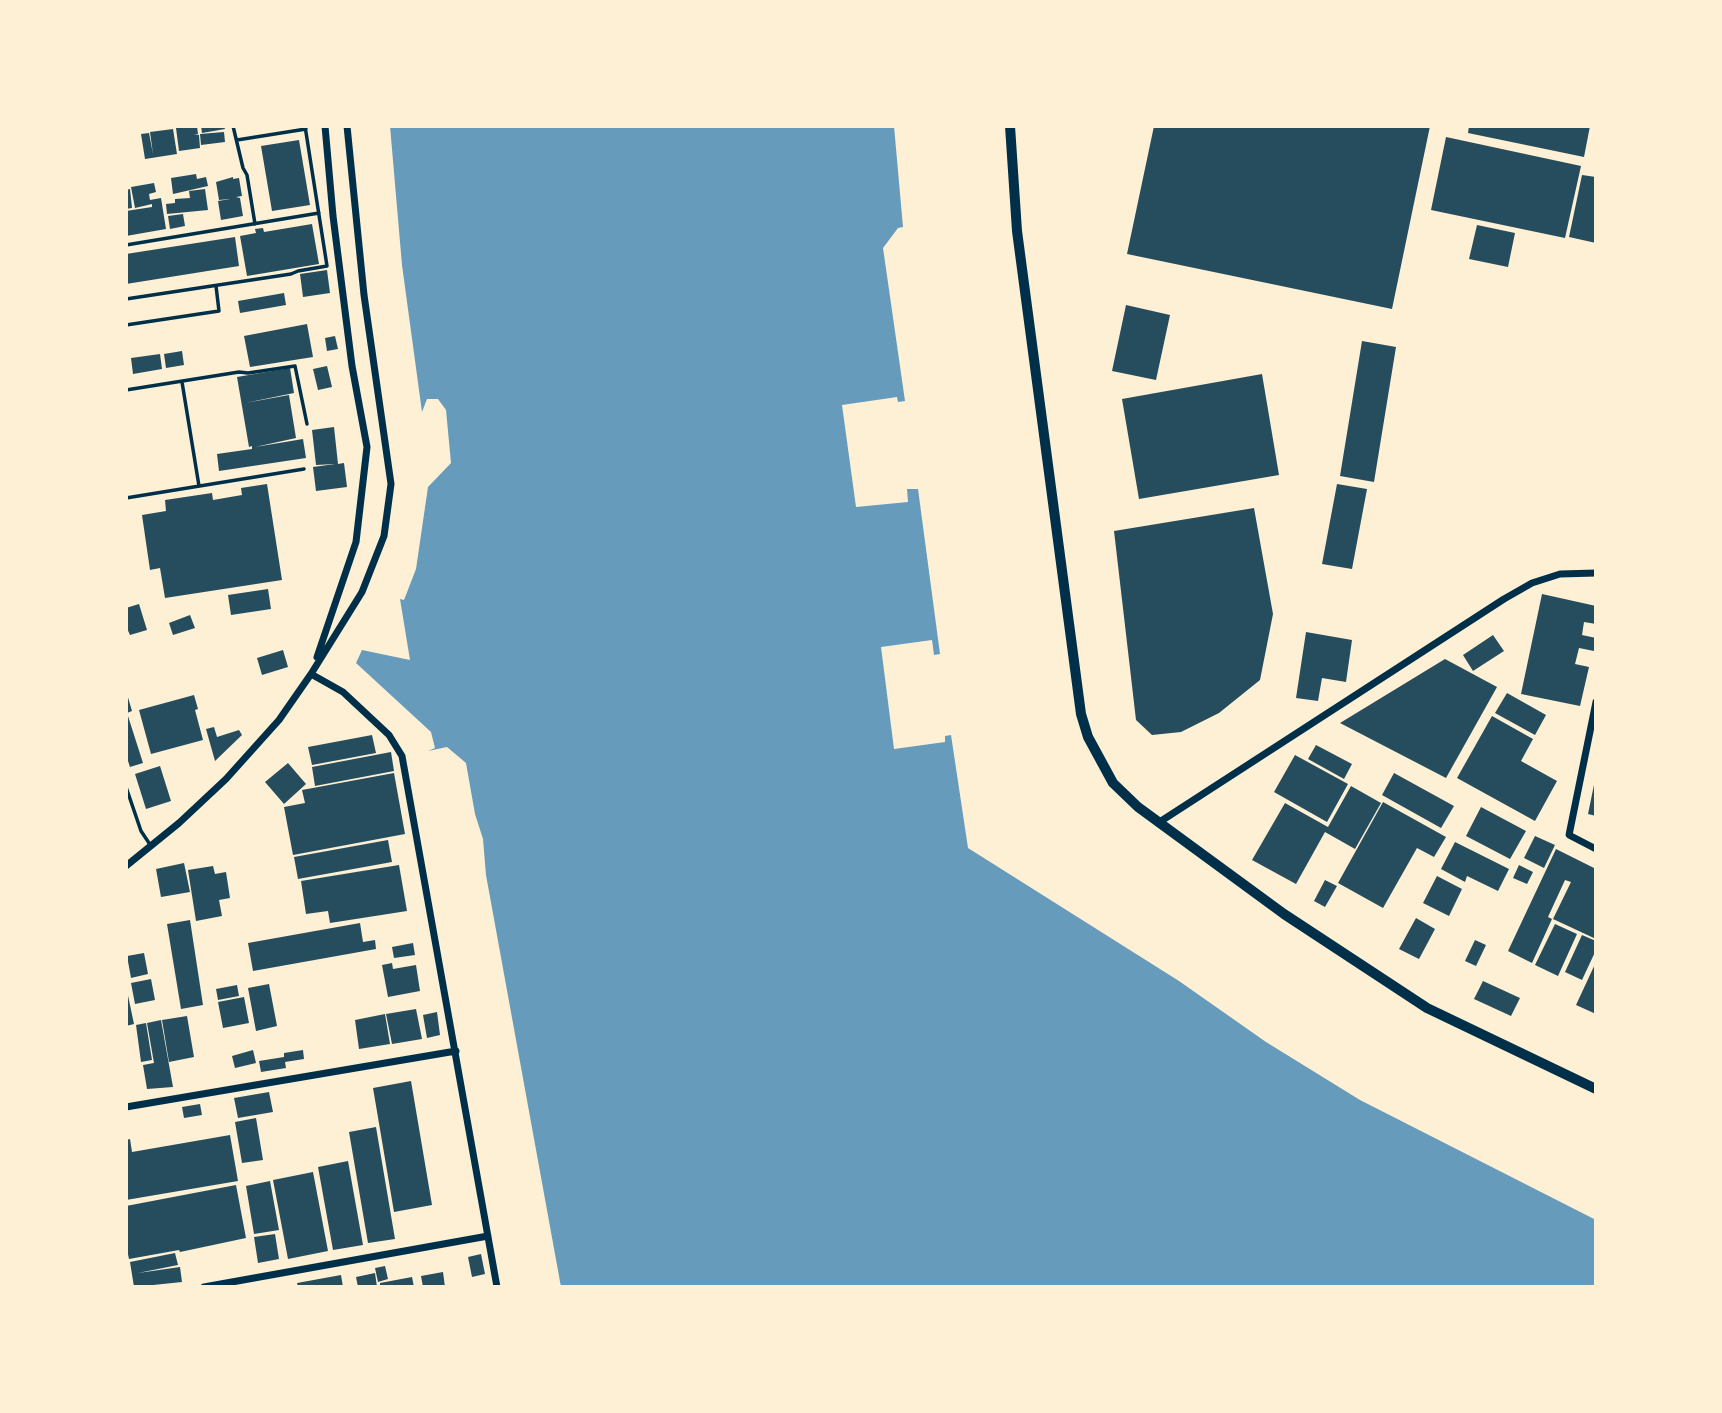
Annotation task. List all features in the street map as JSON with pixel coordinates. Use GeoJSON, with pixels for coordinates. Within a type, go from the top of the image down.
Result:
{"type":"FeatureCollection","features":[{"type":"Feature","properties":{"kind":"street"},"geometry":{"type":"LineString","coordinates":[[311,674],[356,542],[367,447],[352,366],[333,216],[325,126]]}},
{"type":"Feature","properties":{"kind":"street"},"geometry":{"type":"LineString","coordinates":[[126,866],[226,779],[279,720],[362,592],[384,537],[391,484],[363,295],[347,126]]}},
{"type":"Feature","properties":{"kind":"street"},"geometry":{"type":"LineString","coordinates":[[1010,126],[1017,231],[1081,714],[1088,737],[1113,783],[1125,797],[1158,823],[1284,914],[1427,1008],[1596,1089]]}},
{"type":"Feature","properties":{"kind":"street"},"geometry":{"type":"LineString","coordinates":[[1158,823],[1532,583],[1560,575],[1596,573]]}},
{"type":"Feature","properties":{"kind":"street"},"geometry":{"type":"LineString","coordinates":[[311,674],[343,692],[389,735],[398,747],[456,1051],[497,1287]]}},
{"type":"Feature","properties":{"kind":"street"},"geometry":{"type":"LineString","coordinates":[[1596,702],[1569,835],[1596,849]]}},
{"type":"Feature","properties":{"kind":"street"},"geometry":{"type":"LineString","coordinates":[[126,1107],[456,1051]]}},
{"type":"Feature","properties":{"kind":"street"},"geometry":{"type":"LineString","coordinates":[[204,1287],[488,1236]]}},
{"type":"Feature","properties":{"kind":"lane"},"geometry":{"type":"LineString","coordinates":[[233,126],[247,175],[255,224]]}},
{"type":"Feature","properties":{"kind":"lane"},"geometry":{"type":"LineString","coordinates":[[126,299],[327,266],[305,128],[237,140]]}},
{"type":"Feature","properties":{"kind":"lane"},"geometry":{"type":"LineString","coordinates":[[126,245],[319,213]]}},
{"type":"Feature","properties":{"kind":"lane"},"geometry":{"type":"LineString","coordinates":[[126,325],[219,311],[216,286]]}},
{"type":"Feature","properties":{"kind":"lane"},"geometry":{"type":"LineString","coordinates":[[126,390],[295,366],[307,424]]}},
{"type":"Feature","properties":{"kind":"lane"},"geometry":{"type":"LineString","coordinates":[[182,382],[200,486]]}},
{"type":"Feature","properties":{"kind":"lane"},"geometry":{"type":"LineString","coordinates":[[126,498],[304,469]]}},
{"type":"Feature","properties":{"kind":"lane"},"geometry":{"type":"LineString","coordinates":[[126,787],[141,831],[151,846]]}},
{"type":"Feature","properties":{"kind":"water"},"geometry":{"type":"Polygon","coordinates":[[[390,126],[894,126],[903,227],[898,228],[883,248],[905,401],[898,402],[897,397],[842,405],[856,507],[908,502],[907,489],[918,489],[940,654],[934,655],[932,640],[881,647],[894,749],[945,742],[945,736],[951,735],[968,848],[1179,981],[1266,1042],[1360,1100],[1596,1220],[1596,1287],[561,1287],[486,875],[483,839],[475,814],[466,763],[447,747],[428,751],[435,748],[431,732],[356,663],[362,650],[410,660],[400,599],[404,600],[416,569],[428,487],[451,463],[446,410],[438,399],[427,399],[422,412],[402,265],[390,126]]]}},
{"type":"Feature","properties":{"kind":"building"},"geometry":{"type":"Polygon","coordinates":[[[197,126],[198,134],[194,134],[199,135],[200,148],[179,151],[176,128],[197,126]]]}},
{"type":"Feature","properties":{"kind":"building"},"geometry":{"type":"Polygon","coordinates":[[[201,126],[224,126],[225,129],[202,133],[201,126]]]}},
{"type":"Feature","properties":{"kind":"building"},"geometry":{"type":"Polygon","coordinates":[[[1154,126],[1430,126],[1392,309],[1127,254],[1154,126]]]}},
{"type":"Feature","properties":{"kind":"building"},"geometry":{"type":"Polygon","coordinates":[[[1469,126],[1590,126],[1584,157],[1468,133],[1469,126]]]}},
{"type":"Feature","properties":{"kind":"building"},"geometry":{"type":"Polygon","coordinates":[[[173,129],[177,154],[145,159],[141,134],[149,133],[153,154],[150,132],[173,129]]]}},
{"type":"Feature","properties":{"kind":"building"},"geometry":{"type":"Polygon","coordinates":[[[224,132],[225,142],[201,145],[200,134],[224,132]]]}},
{"type":"Feature","properties":{"kind":"building"},"geometry":{"type":"Polygon","coordinates":[[[1446,137],[1581,166],[1565,238],[1431,210],[1446,137]]]}},
{"type":"Feature","properties":{"kind":"building"},"geometry":{"type":"Polygon","coordinates":[[[299,140],[310,205],[272,211],[261,146],[299,140]]]}},
{"type":"Feature","properties":{"kind":"building"},"geometry":{"type":"Polygon","coordinates":[[[196,174],[197,179],[206,177],[208,186],[173,194],[171,178],[196,174]]]}},
{"type":"Feature","properties":{"kind":"building"},"geometry":{"type":"Polygon","coordinates":[[[1582,175],[1596,177],[1596,243],[1569,237],[1582,175]]]}},
{"type":"Feature","properties":{"kind":"building"},"geometry":{"type":"Polygon","coordinates":[[[239,178],[242,196],[236,197],[240,198],[243,216],[221,220],[218,201],[230,199],[219,200],[216,182],[239,178]]]}},
{"type":"Feature","properties":{"kind":"building"},"geometry":{"type":"Polygon","coordinates":[[[154,183],[156,192],[149,194],[150,200],[161,198],[166,229],[126,236],[126,211],[152,207],[152,204],[135,208],[131,187],[154,183]]]}},
{"type":"Feature","properties":{"kind":"building"},"geometry":{"type":"Polygon","coordinates":[[[130,189],[132,208],[126,209],[126,190],[130,189]]]}},
{"type":"Feature","properties":{"kind":"building"},"geometry":{"type":"Polygon","coordinates":[[[205,189],[208,210],[167,214],[166,204],[175,203],[175,199],[190,198],[189,191],[205,189]]]}},
{"type":"Feature","properties":{"kind":"building"},"geometry":{"type":"Polygon","coordinates":[[[183,214],[185,226],[170,229],[168,216],[183,214]]]}},
{"type":"Feature","properties":{"kind":"building"},"geometry":{"type":"Polygon","coordinates":[[[312,224],[319,264],[247,276],[240,236],[256,233],[255,229],[263,228],[264,232],[312,224]]]}},
{"type":"Feature","properties":{"kind":"building"},"geometry":{"type":"Polygon","coordinates":[[[1477,225],[1515,233],[1508,267],[1469,259],[1477,225]]]}},
{"type":"Feature","properties":{"kind":"building"},"geometry":{"type":"Polygon","coordinates":[[[235,237],[239,266],[126,284],[126,254],[235,237]]]}},
{"type":"Feature","properties":{"kind":"building"},"geometry":{"type":"Polygon","coordinates":[[[327,270],[330,293],[303,297],[300,274],[327,270]]]}},
{"type":"Feature","properties":{"kind":"building"},"geometry":{"type":"Polygon","coordinates":[[[284,293],[286,305],[240,313],[238,301],[284,293]]]}},
{"type":"Feature","properties":{"kind":"building"},"geometry":{"type":"Polygon","coordinates":[[[1126,305],[1170,315],[1156,380],[1112,371],[1126,305]]]}},
{"type":"Feature","properties":{"kind":"building"},"geometry":{"type":"Polygon","coordinates":[[[307,324],[313,357],[250,367],[244,336],[307,324]]]}},
{"type":"Feature","properties":{"kind":"building"},"geometry":{"type":"Polygon","coordinates":[[[335,336],[338,349],[327,351],[325,338],[335,336]]]}},
{"type":"Feature","properties":{"kind":"building"},"geometry":{"type":"Polygon","coordinates":[[[1362,341],[1396,347],[1374,482],[1340,476],[1362,341]]]}},
{"type":"Feature","properties":{"kind":"building"},"geometry":{"type":"Polygon","coordinates":[[[182,351],[184,365],[166,368],[164,354],[182,351]]]}},
{"type":"Feature","properties":{"kind":"building"},"geometry":{"type":"Polygon","coordinates":[[[160,354],[162,369],[133,374],[131,358],[160,354]]]}},
{"type":"Feature","properties":{"kind":"building"},"geometry":{"type":"Polygon","coordinates":[[[327,366],[332,387],[318,390],[313,369],[327,366]]]}},
{"type":"Feature","properties":{"kind":"building"},"geometry":{"type":"Polygon","coordinates":[[[290,368],[294,393],[245,403],[289,395],[296,438],[255,447],[303,439],[306,458],[219,471],[217,454],[252,449],[252,446],[249,447],[237,377],[290,368]]]}},
{"type":"Feature","properties":{"kind":"building"},"geometry":{"type":"Polygon","coordinates":[[[1262,374],[1279,475],[1139,499],[1122,399],[1262,374]]]}},
{"type":"Feature","properties":{"kind":"building"},"geometry":{"type":"Polygon","coordinates":[[[334,427],[338,464],[344,463],[347,487],[316,491],[313,467],[335,464],[316,465],[312,430],[334,427]]]}},
{"type":"Feature","properties":{"kind":"building"},"geometry":{"type":"Polygon","coordinates":[[[267,484],[282,580],[165,598],[160,568],[150,570],[142,515],[166,511],[165,500],[212,493],[213,500],[242,495],[241,488],[267,484]]]}},
{"type":"Feature","properties":{"kind":"building"},"geometry":{"type":"Polygon","coordinates":[[[1337,484],[1367,489],[1352,569],[1322,564],[1337,484]]]}},
{"type":"Feature","properties":{"kind":"building"},"geometry":{"type":"Polygon","coordinates":[[[1254,508],[1273,614],[1260,680],[1219,713],[1181,732],[1152,735],[1136,720],[1114,531],[1254,508]]]}},
{"type":"Feature","properties":{"kind":"building"},"geometry":{"type":"Polygon","coordinates":[[[268,589],[271,609],[231,615],[228,595],[268,589]]]}},
{"type":"Feature","properties":{"kind":"building"},"geometry":{"type":"Polygon","coordinates":[[[1542,594],[1596,606],[1596,624],[1584,622],[1582,635],[1596,638],[1594,651],[1579,648],[1575,664],[1589,667],[1580,706],[1521,694],[1542,594]]]}},
{"type":"Feature","properties":{"kind":"building"},"geometry":{"type":"Polygon","coordinates":[[[139,604],[147,630],[130,635],[126,626],[126,608],[139,604]]]}},
{"type":"Feature","properties":{"kind":"building"},"geometry":{"type":"Polygon","coordinates":[[[190,615],[195,628],[173,635],[169,623],[190,615]]]}},
{"type":"Feature","properties":{"kind":"building"},"geometry":{"type":"Polygon","coordinates":[[[1306,632],[1352,640],[1346,682],[1322,678],[1318,701],[1296,698],[1306,632]]]}},
{"type":"Feature","properties":{"kind":"building"},"geometry":{"type":"Polygon","coordinates":[[[1493,635],[1504,651],[1473,671],[1463,655],[1493,635]]]}},
{"type":"Feature","properties":{"kind":"building"},"geometry":{"type":"Polygon","coordinates":[[[283,650],[288,667],[262,675],[257,658],[283,650]]]}},
{"type":"Feature","properties":{"kind":"building"},"geometry":{"type":"Polygon","coordinates":[[[1445,659],[1497,687],[1446,778],[1340,723],[1445,659]]]}},
{"type":"Feature","properties":{"kind":"building"},"geometry":{"type":"Polygon","coordinates":[[[1507,693],[1546,715],[1535,735],[1495,713],[1507,693]]]}},
{"type":"Feature","properties":{"kind":"building"},"geometry":{"type":"Polygon","coordinates":[[[127,694],[132,711],[127,713],[143,763],[130,767],[126,755],[127,694]]]}},
{"type":"Feature","properties":{"kind":"building"},"geometry":{"type":"Polygon","coordinates":[[[194,695],[203,740],[151,754],[139,710],[194,695]]]}},
{"type":"Feature","properties":{"kind":"building"},"geometry":{"type":"Polygon","coordinates":[[[1492,716],[1533,739],[1521,761],[1557,781],[1535,821],[1457,778],[1492,716]]]}},
{"type":"Feature","properties":{"kind":"building"},"geometry":{"type":"Polygon","coordinates":[[[214,727],[217,737],[239,730],[242,735],[215,761],[206,729],[214,727]]]}},
{"type":"Feature","properties":{"kind":"building"},"geometry":{"type":"Polygon","coordinates":[[[372,735],[376,753],[312,765],[308,747],[372,735]]]}},
{"type":"Feature","properties":{"kind":"building"},"geometry":{"type":"Polygon","coordinates":[[[1316,745],[1352,764],[1344,779],[1308,759],[1316,745]]]}},
{"type":"Feature","properties":{"kind":"building"},"geometry":{"type":"Polygon","coordinates":[[[391,752],[394,771],[315,786],[312,767],[391,752]]]}},
{"type":"Feature","properties":{"kind":"building"},"geometry":{"type":"Polygon","coordinates":[[[1295,755],[1348,784],[1327,822],[1274,792],[1295,755]]]}},
{"type":"Feature","properties":{"kind":"building"},"geometry":{"type":"Polygon","coordinates":[[[288,763],[306,784],[284,804],[265,782],[288,763]]]}},
{"type":"Feature","properties":{"kind":"building"},"geometry":{"type":"Polygon","coordinates":[[[160,766],[171,801],[146,809],[135,774],[160,766]]]}},
{"type":"Feature","properties":{"kind":"building"},"geometry":{"type":"Polygon","coordinates":[[[394,773],[405,834],[293,855],[284,807],[305,803],[302,790],[394,773]]]}},
{"type":"Feature","properties":{"kind":"building"},"geometry":{"type":"Polygon","coordinates":[[[1394,773],[1454,806],[1441,828],[1382,795],[1394,773]]]}},
{"type":"Feature","properties":{"kind":"building"},"geometry":{"type":"Polygon","coordinates":[[[1596,781],[1596,816],[1588,814],[1596,781]]]}},
{"type":"Feature","properties":{"kind":"building"},"geometry":{"type":"Polygon","coordinates":[[[1351,786],[1381,803],[1355,849],[1325,832],[1296,884],[1252,860],[1285,803],[1328,827],[1351,786]]]}},
{"type":"Feature","properties":{"kind":"building"},"geometry":{"type":"Polygon","coordinates":[[[1383,802],[1446,837],[1434,857],[1417,848],[1383,908],[1338,883],[1383,802]]]}},
{"type":"Feature","properties":{"kind":"building"},"geometry":{"type":"Polygon","coordinates":[[[1481,807],[1526,831],[1510,859],[1466,836],[1481,807]]]}},
{"type":"Feature","properties":{"kind":"building"},"geometry":{"type":"Polygon","coordinates":[[[1535,836],[1555,845],[1544,868],[1524,858],[1535,836]]]}},
{"type":"Feature","properties":{"kind":"building"},"geometry":{"type":"Polygon","coordinates":[[[388,840],[392,862],[298,879],[294,857],[388,840]]]}},
{"type":"Feature","properties":{"kind":"building"},"geometry":{"type":"Polygon","coordinates":[[[1455,842],[1509,869],[1498,891],[1467,876],[1465,882],[1441,869],[1455,842]]]}},
{"type":"Feature","properties":{"kind":"building"},"geometry":{"type":"Polygon","coordinates":[[[1556,849],[1596,869],[1596,939],[1553,919],[1571,882],[1565,880],[1548,917],[1552,919],[1532,963],[1508,951],[1556,849]]]}},
{"type":"Feature","properties":{"kind":"building"},"geometry":{"type":"Polygon","coordinates":[[[184,863],[190,892],[161,897],[156,869],[184,863]]]}},
{"type":"Feature","properties":{"kind":"building"},"geometry":{"type":"Polygon","coordinates":[[[399,865],[407,911],[330,923],[328,911],[306,914],[301,881],[399,865]]]}},
{"type":"Feature","properties":{"kind":"building"},"geometry":{"type":"Polygon","coordinates":[[[1519,865],[1533,872],[1527,884],[1513,878],[1519,865]]]}},
{"type":"Feature","properties":{"kind":"building"},"geometry":{"type":"Polygon","coordinates":[[[213,866],[215,874],[226,872],[230,898],[219,900],[222,916],[196,921],[188,870],[213,866]]]}},
{"type":"Feature","properties":{"kind":"building"},"geometry":{"type":"Polygon","coordinates":[[[1437,876],[1462,889],[1449,916],[1423,903],[1437,876]]]}},
{"type":"Feature","properties":{"kind":"building"},"geometry":{"type":"Polygon","coordinates":[[[1325,880],[1337,886],[1325,907],[1314,901],[1325,880]]]}},
{"type":"Feature","properties":{"kind":"building"},"geometry":{"type":"Polygon","coordinates":[[[1416,918],[1435,929],[1419,959],[1399,949],[1416,918]]]}},
{"type":"Feature","properties":{"kind":"building"},"geometry":{"type":"Polygon","coordinates":[[[190,920],[203,1005],[181,1009],[167,924],[190,920]]]}},
{"type":"Feature","properties":{"kind":"building"},"geometry":{"type":"Polygon","coordinates":[[[360,923],[363,942],[375,940],[376,949],[253,971],[248,943],[360,923]]]}},
{"type":"Feature","properties":{"kind":"building"},"geometry":{"type":"Polygon","coordinates":[[[1555,924],[1577,934],[1558,976],[1535,965],[1555,924]]]}},
{"type":"Feature","properties":{"kind":"building"},"geometry":{"type":"Polygon","coordinates":[[[1582,935],[1596,941],[1596,950],[1582,980],[1565,972],[1582,935]]]}},
{"type":"Feature","properties":{"kind":"building"},"geometry":{"type":"Polygon","coordinates":[[[1475,940],[1486,945],[1476,966],[1465,961],[1475,940]]]}},
{"type":"Feature","properties":{"kind":"building"},"geometry":{"type":"Polygon","coordinates":[[[413,943],[415,955],[394,958],[392,947],[413,943]]]}},
{"type":"Feature","properties":{"kind":"building"},"geometry":{"type":"Polygon","coordinates":[[[144,953],[148,974],[131,978],[127,956],[144,953]]]}},
{"type":"Feature","properties":{"kind":"building"},"geometry":{"type":"Polygon","coordinates":[[[1596,962],[1596,1014],[1576,1005],[1596,962]]]}},
{"type":"Feature","properties":{"kind":"building"},"geometry":{"type":"Polygon","coordinates":[[[392,963],[393,969],[416,965],[420,991],[388,997],[382,965],[392,963]]]}},
{"type":"Feature","properties":{"kind":"building"},"geometry":{"type":"Polygon","coordinates":[[[151,979],[155,1000],[135,1004],[131,983],[151,979]]]}},
{"type":"Feature","properties":{"kind":"building"},"geometry":{"type":"Polygon","coordinates":[[[1483,981],[1520,998],[1511,1016],[1474,999],[1483,981]]]}},
{"type":"Feature","properties":{"kind":"building"},"geometry":{"type":"Polygon","coordinates":[[[269,984],[277,1026],[256,1031],[248,988],[269,984]]]}},
{"type":"Feature","properties":{"kind":"building"},"geometry":{"type":"Polygon","coordinates":[[[237,985],[239,996],[218,1000],[216,989],[237,985]]]}},
{"type":"Feature","properties":{"kind":"building"},"geometry":{"type":"Polygon","coordinates":[[[126,986],[134,1024],[126,1026],[126,986]]]}},
{"type":"Feature","properties":{"kind":"building"},"geometry":{"type":"Polygon","coordinates":[[[244,997],[249,1023],[223,1028],[218,1002],[244,997]]]}},
{"type":"Feature","properties":{"kind":"building"},"geometry":{"type":"Polygon","coordinates":[[[416,1009],[422,1039],[392,1044],[386,1014],[416,1009]]]}},
{"type":"Feature","properties":{"kind":"building"},"geometry":{"type":"Polygon","coordinates":[[[437,1012],[440,1035],[427,1038],[423,1015],[437,1012]]]}},
{"type":"Feature","properties":{"kind":"building"},"geometry":{"type":"Polygon","coordinates":[[[385,1014],[390,1044],[359,1049],[355,1020],[385,1014]]]}},
{"type":"Feature","properties":{"kind":"building"},"geometry":{"type":"Polygon","coordinates":[[[187,1016],[194,1057],[169,1062],[162,1020],[187,1016]]]}},
{"type":"Feature","properties":{"kind":"building"},"geometry":{"type":"Polygon","coordinates":[[[161,1020],[173,1087],[147,1089],[143,1065],[154,1063],[147,1023],[161,1020]]]}},
{"type":"Feature","properties":{"kind":"building"},"geometry":{"type":"Polygon","coordinates":[[[146,1023],[152,1060],[141,1062],[136,1025],[146,1023]]]}},
{"type":"Feature","properties":{"kind":"building"},"geometry":{"type":"Polygon","coordinates":[[[253,1050],[256,1063],[235,1068],[232,1056],[253,1050]]]}},
{"type":"Feature","properties":{"kind":"building"},"geometry":{"type":"Polygon","coordinates":[[[303,1050],[304,1059],[285,1062],[286,1068],[261,1072],[259,1061],[284,1057],[284,1053],[303,1050]]]}},
{"type":"Feature","properties":{"kind":"building"},"geometry":{"type":"Polygon","coordinates":[[[411,1081],[432,1205],[394,1212],[373,1088],[411,1081]]]}},
{"type":"Feature","properties":{"kind":"building"},"geometry":{"type":"Polygon","coordinates":[[[269,1092],[273,1112],[238,1118],[234,1098],[269,1092]]]}},
{"type":"Feature","properties":{"kind":"building"},"geometry":{"type":"Polygon","coordinates":[[[200,1104],[202,1115],[184,1118],[182,1107],[200,1104]]]}},
{"type":"Feature","properties":{"kind":"building"},"geometry":{"type":"Polygon","coordinates":[[[256,1118],[263,1160],[242,1163],[235,1122],[256,1118]]]}},
{"type":"Feature","properties":{"kind":"building"},"geometry":{"type":"Polygon","coordinates":[[[376,1127],[395,1239],[368,1243],[349,1132],[376,1127]]]}},
{"type":"Feature","properties":{"kind":"building"},"geometry":{"type":"Polygon","coordinates":[[[230,1135],[238,1181],[126,1200],[126,1140],[130,1139],[132,1152],[230,1135]]]}},
{"type":"Feature","properties":{"kind":"building"},"geometry":{"type":"Polygon","coordinates":[[[348,1161],[363,1245],[333,1250],[318,1167],[348,1161]]]}},
{"type":"Feature","properties":{"kind":"building"},"geometry":{"type":"Polygon","coordinates":[[[313,1172],[328,1251],[288,1259],[273,1180],[313,1172]]]}},
{"type":"Feature","properties":{"kind":"building"},"geometry":{"type":"Polygon","coordinates":[[[270,1181],[279,1230],[254,1234],[246,1186],[270,1181]]]}},
{"type":"Feature","properties":{"kind":"building"},"geometry":{"type":"Polygon","coordinates":[[[236,1185],[246,1238],[180,1252],[179,1250],[129,1259],[126,1245],[126,1206],[236,1185]]]}},
{"type":"Feature","properties":{"kind":"building"},"geometry":{"type":"Polygon","coordinates":[[[275,1234],[279,1259],[258,1263],[254,1237],[275,1234]]]}},
{"type":"Feature","properties":{"kind":"building"},"geometry":{"type":"Polygon","coordinates":[[[175,1253],[178,1265],[138,1273],[180,1267],[182,1282],[134,1287],[130,1262],[175,1253]]]}},
{"type":"Feature","properties":{"kind":"building"},"geometry":{"type":"Polygon","coordinates":[[[481,1254],[485,1274],[472,1277],[468,1257],[481,1254]]]}},
{"type":"Feature","properties":{"kind":"building"},"geometry":{"type":"Polygon","coordinates":[[[385,1266],[388,1279],[378,1282],[375,1268],[385,1266]]]}},
{"type":"Feature","properties":{"kind":"building"},"geometry":{"type":"Polygon","coordinates":[[[443,1272],[445,1287],[423,1287],[421,1276],[443,1272]]]}},
{"type":"Feature","properties":{"kind":"building"},"geometry":{"type":"Polygon","coordinates":[[[375,1273],[377,1287],[358,1287],[356,1277],[375,1273]]]}},
{"type":"Feature","properties":{"kind":"building"},"geometry":{"type":"Polygon","coordinates":[[[341,1275],[343,1287],[298,1287],[297,1283],[341,1275]]]}},
{"type":"Feature","properties":{"kind":"building"},"geometry":{"type":"Polygon","coordinates":[[[412,1277],[414,1287],[380,1287],[380,1283],[412,1277]]]}}]}
